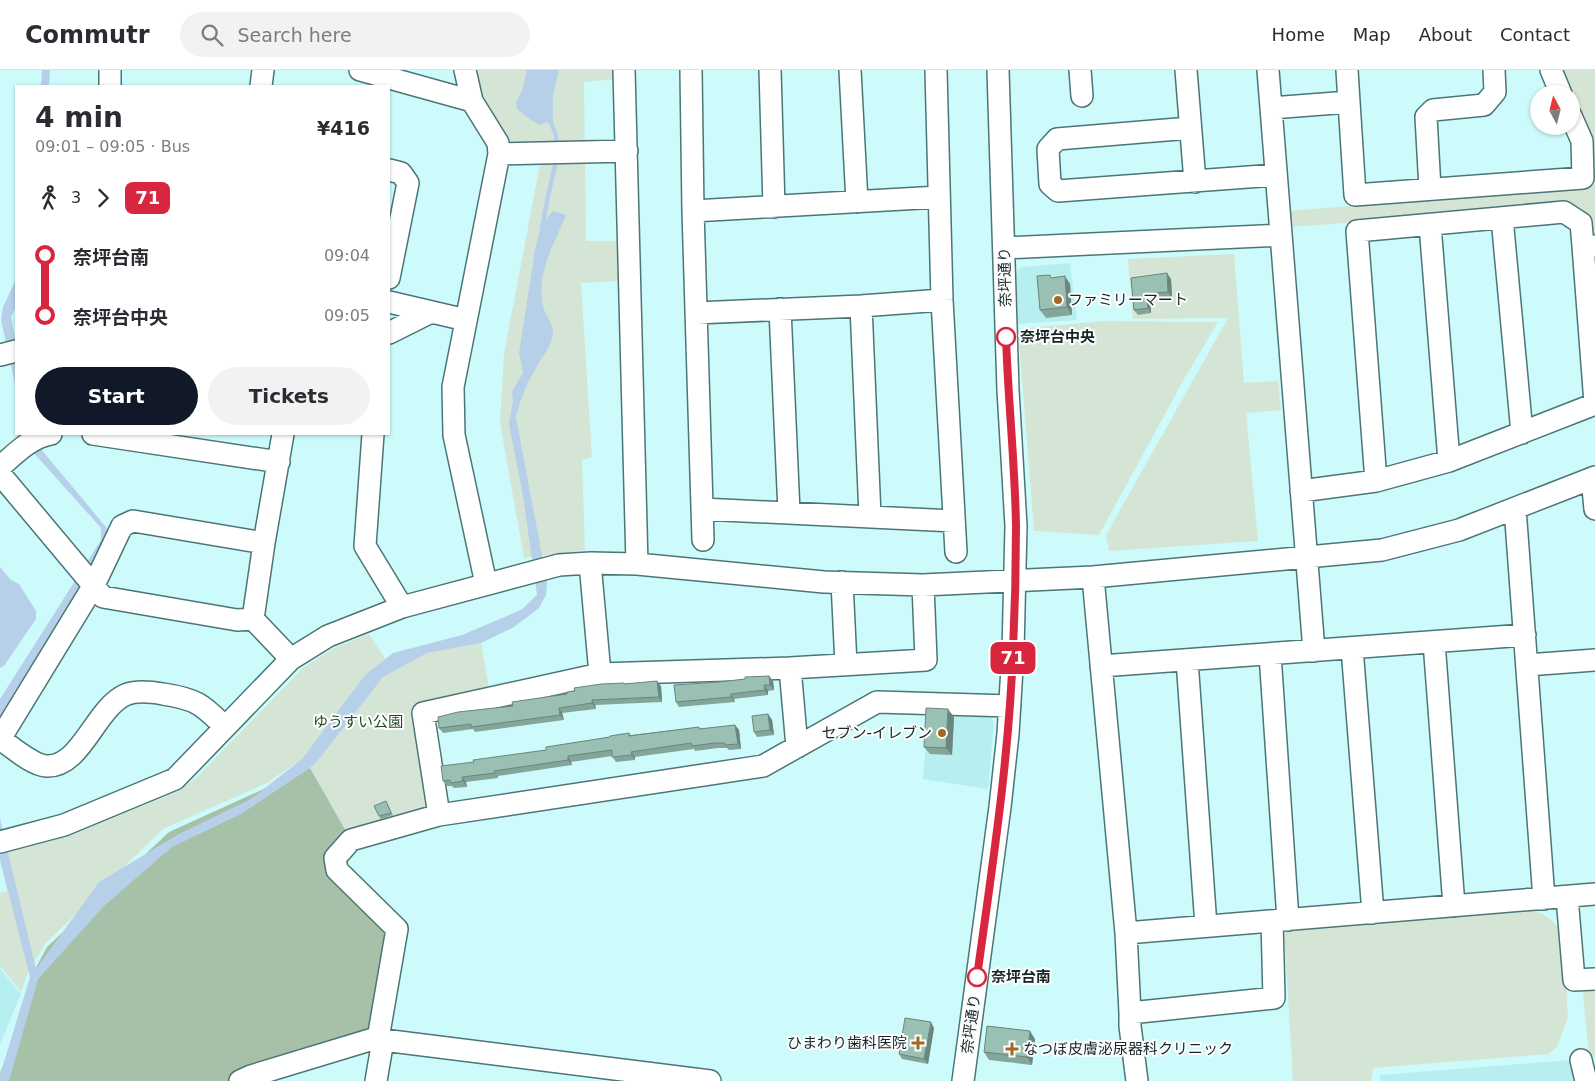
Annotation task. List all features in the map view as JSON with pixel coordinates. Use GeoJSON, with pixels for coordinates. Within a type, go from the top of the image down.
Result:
{"type":"FeatureCollection","features":[{"type":"Feature","properties":{"kind":"street"},"geometry":{"type":"LineString","coordinates":[[110,70],[110,85]]}},
{"type":"Feature","properties":{"kind":"street"},"geometry":{"type":"LineString","coordinates":[[261,85],[263,70]]}},
{"type":"Feature","properties":{"kind":"street"},"geometry":{"type":"LineString","coordinates":[[357,85],[362,70],[472,101]]}},
{"type":"Feature","properties":{"kind":"street"},"geometry":{"type":"LineString","coordinates":[[465,70],[472,101],[498,143],[499,154],[453,387],[454,435],[486,584]]}},
{"type":"Feature","properties":{"kind":"street"},"geometry":{"type":"LineString","coordinates":[[624,70],[637,564]]}},
{"type":"Feature","properties":{"kind":"street"},"geometry":{"type":"LineString","coordinates":[[691,70],[693,211],[703,540]]}},
{"type":"Feature","properties":{"kind":"street"},"geometry":{"type":"LineString","coordinates":[[770,70],[774,207]]}},
{"type":"Feature","properties":{"kind":"street"},"geometry":{"type":"LineString","coordinates":[[850,70],[857,202]]}},
{"type":"Feature","properties":{"kind":"street"},"geometry":{"type":"LineString","coordinates":[[936,70],[942,300],[956,552]]}},
{"type":"Feature","properties":{"kind":"street","name":"奈坪通り"},"geometry":{"type":"LineString","coordinates":[[963,1081],[1000,807],[1010,706],[1013,651],[1016,526],[1008,390],[998,70]]}},
{"type":"Feature","properties":{"kind":"street"},"geometry":{"type":"LineString","coordinates":[[1080,70],[1082,96]]}},
{"type":"Feature","properties":{"kind":"street"},"geometry":{"type":"LineString","coordinates":[[1186,70],[1195,182]]}},
{"type":"Feature","properties":{"kind":"street"},"geometry":{"type":"LineString","coordinates":[[1268,70],[1314,651]]}},
{"type":"Feature","properties":{"kind":"street"},"geometry":{"type":"LineString","coordinates":[[1347,70],[1356,195],[1583,178],[1582,141],[1579,135]]}},
{"type":"Feature","properties":{"kind":"street"},"geometry":{"type":"LineString","coordinates":[[1430,189],[1426,117],[1434,110],[1484,105],[1496,92],[1494,70]]}},
{"type":"Feature","properties":{"kind":"street"},"geometry":{"type":"LineString","coordinates":[[1550,70],[1557,85]]}},
{"type":"Feature","properties":{"kind":"street"},"geometry":{"type":"LineString","coordinates":[[1271,108],[1349,102]]}},
{"type":"Feature","properties":{"kind":"street"},"geometry":{"type":"LineString","coordinates":[[1190,128],[1057,139],[1048,148],[1050,184],[1058,191],[1276,175]]}},
{"type":"Feature","properties":{"kind":"street"},"geometry":{"type":"LineString","coordinates":[[499,154],[627,151]]}},
{"type":"Feature","properties":{"kind":"street"},"geometry":{"type":"LineString","coordinates":[[390,170],[401,173],[408,183],[390,273]]}},
{"type":"Feature","properties":{"kind":"street"},"geometry":{"type":"LineString","coordinates":[[693,211],[939,197]]}},
{"type":"Feature","properties":{"kind":"street"},"geometry":{"type":"LineString","coordinates":[[1301,490],[1376,481],[1449,461],[1595,404],[1589,246],[1581,223],[1564,212],[1357,231],[1376,481]]}},
{"type":"Feature","properties":{"kind":"street"},"geometry":{"type":"LineString","coordinates":[[1502,218],[1522,433]]}},
{"type":"Feature","properties":{"kind":"street"},"geometry":{"type":"LineString","coordinates":[[1430,224],[1449,461]]}},
{"type":"Feature","properties":{"kind":"street"},"geometry":{"type":"LineString","coordinates":[[1004,248],[1281,235]]}},
{"type":"Feature","properties":{"kind":"street"},"geometry":{"type":"LineString","coordinates":[[696,313],[861,306],[942,300]]}},
{"type":"Feature","properties":{"kind":"street"},"geometry":{"type":"LineString","coordinates":[[390,302],[466,320]]}},
{"type":"Feature","properties":{"kind":"street"},"geometry":{"type":"LineString","coordinates":[[861,306],[870,516]]}},
{"type":"Feature","properties":{"kind":"street"},"geometry":{"type":"LineString","coordinates":[[780,309],[788,512]]}},
{"type":"Feature","properties":{"kind":"street"},"geometry":{"type":"LineString","coordinates":[[390,333],[432,312]]}},
{"type":"Feature","properties":{"kind":"street"},"geometry":{"type":"LineString","coordinates":[[100,435],[278,462]]}},
{"type":"Feature","properties":{"kind":"street"},"geometry":{"type":"LineString","coordinates":[[253,619],[282,435]]}},
{"type":"Feature","properties":{"kind":"street"},"geometry":{"type":"LineString","coordinates":[[373,435],[365,546],[402,607]]}},
{"type":"Feature","properties":{"kind":"street"},"geometry":{"type":"LineString","coordinates":[[0,466],[39,438]]}},
{"type":"Feature","properties":{"kind":"street"},"geometry":{"type":"LineString","coordinates":[[0,474],[103,597],[237,620],[253,619]]}},
{"type":"Feature","properties":{"kind":"street"},"geometry":{"type":"LineString","coordinates":[[3,841],[64,826],[175,779],[291,659],[328,636],[402,607],[559,565],[590,563],[637,564],[842,582],[923,585],[1093,577],[1382,550],[1459,530],[1594,478],[1595,509]]}},
{"type":"Feature","properties":{"kind":"street"},"geometry":{"type":"LineString","coordinates":[[1515,508],[1544,898]]}},
{"type":"Feature","properties":{"kind":"street"},"geometry":{"type":"LineString","coordinates":[[702,509],[954,521]]}},
{"type":"Feature","properties":{"kind":"street"},"geometry":{"type":"LineString","coordinates":[[225,727],[204,706],[198,703],[184,697],[148,692],[127,694],[110,705],[75,752],[62,763],[48,767],[38,765],[0,739],[88,578],[122,526],[133,521],[264,543]]}},
{"type":"Feature","properties":{"kind":"street"},"geometry":{"type":"LineString","coordinates":[[590,563],[600,674]]}},
{"type":"Feature","properties":{"kind":"street"},"geometry":{"type":"LineString","coordinates":[[1093,577],[1126,933],[1130,1026],[1137,1081]]}},
{"type":"Feature","properties":{"kind":"street"},"geometry":{"type":"LineString","coordinates":[[842,582],[846,665]]}},
{"type":"Feature","properties":{"kind":"street"},"geometry":{"type":"LineString","coordinates":[[439,815],[423,713],[600,674],[790,668],[926,660],[923,585]]}},
{"type":"Feature","properties":{"kind":"street"},"geometry":{"type":"LineString","coordinates":[[253,619],[291,659]]}},
{"type":"Feature","properties":{"kind":"street"},"geometry":{"type":"LineString","coordinates":[[1101,666],[1525,635]]}},
{"type":"Feature","properties":{"kind":"street"},"geometry":{"type":"LineString","coordinates":[[1434,642],[1454,906]]}},
{"type":"Feature","properties":{"kind":"street"},"geometry":{"type":"LineString","coordinates":[[1352,648],[1373,913]]}},
{"type":"Feature","properties":{"kind":"street"},"geometry":{"type":"LineString","coordinates":[[1130,1013],[1274,998],[1280,920],[1270,654]]}},
{"type":"Feature","properties":{"kind":"street"},"geometry":{"type":"LineString","coordinates":[[1186,660],[1206,926]]}},
{"type":"Feature","properties":{"kind":"street"},"geometry":{"type":"LineString","coordinates":[[1527,665],[1595,660]]}},
{"type":"Feature","properties":{"kind":"street"},"geometry":{"type":"LineString","coordinates":[[790,668],[797,747]]}},
{"type":"Feature","properties":{"kind":"street"},"geometry":{"type":"LineString","coordinates":[[376,1081],[382,1040],[379,1033],[397,929],[337,870],[335,858],[351,840],[439,815],[763,766],[877,702],[1010,706]]}},
{"type":"Feature","properties":{"kind":"street"},"geometry":{"type":"LineString","coordinates":[[1126,933],[1595,894]]}},
{"type":"Feature","properties":{"kind":"street"},"geometry":{"type":"LineString","coordinates":[[1567,897],[1582,984]]}},
{"type":"Feature","properties":{"kind":"street"},"geometry":{"type":"LineString","coordinates":[[240,1081],[251,1076],[373,1040],[710,1081]]}},
{"type":"Feature","properties":{"kind":"street"},"geometry":{"type":"LineString","coordinates":[[1581,1060],[1586,1081]]}},
{"type":"Feature","properties":{"kind":"shaded area"},"geometry":{"type":"Polygon","coordinates":[[[42,70],[50,70],[49,85],[41,85],[42,70]]]}},
{"type":"Feature","properties":{"kind":"shaded area"},"geometry":{"type":"Polygon","coordinates":[[[527,70],[559,70],[553,96],[553,120],[540,125],[517,109],[516,102],[522,91],[527,70]]]}},
{"type":"Feature","properties":{"kind":"shaded area"},"geometry":{"type":"Polygon","coordinates":[[[553,211],[566,215],[547,259],[542,282],[543,306],[553,328],[552,340],[527,386],[516,417],[547,582],[546,595],[539,608],[514,627],[481,643],[427,653],[383,677],[310,768],[241,814],[172,847],[104,906],[38,979],[9,1081],[0,1081],[0,1075],[30,977],[0,860],[0,819],[36,969],[99,882],[179,834],[251,799],[302,759],[365,675],[393,653],[462,635],[521,610],[537,595],[523,496],[509,424],[513,400],[512,391],[523,373],[519,353],[535,250],[541,225],[553,211]]]}},
{"type":"Feature","properties":{"kind":"shaded area"},"geometry":{"type":"Polygon","coordinates":[[[1070,263],[1077,320],[1018,324],[1016,272],[1021,267],[1070,263]]]}},
{"type":"Feature","properties":{"kind":"shaded area"},"geometry":{"type":"Polygon","coordinates":[[[15,281],[15,308],[11,317],[15,338],[15,383],[1,320],[3,307],[15,281]]]}},
{"type":"Feature","properties":{"kind":"shaded area"},"geometry":{"type":"Polygon","coordinates":[[[40,448],[106,527],[110,541],[0,718],[0,699],[101,540],[101,528],[32,451],[40,448]]]}},
{"type":"Feature","properties":{"kind":"shaded area"},"geometry":{"type":"Polygon","coordinates":[[[0,567],[11,580],[19,584],[36,611],[36,619],[4,666],[0,668],[0,567]]]}},
{"type":"Feature","properties":{"kind":"shaded area"},"geometry":{"type":"Polygon","coordinates":[[[929,707],[986,711],[994,722],[988,789],[923,779],[929,707]]]}},
{"type":"Feature","properties":{"kind":"shaded area"},"geometry":{"type":"Polygon","coordinates":[[[0,969],[21,994],[0,1044],[0,969]]]}},
{"type":"Feature","properties":{"kind":"shaded area"},"geometry":{"type":"Polygon","coordinates":[[[1571,1060],[1576,1081],[1380,1081],[1380,1075],[1571,1060]]]}},
{"type":"Feature","properties":{"kind":"green space"},"geometry":{"type":"Polygon","coordinates":[[[614,70],[615,79],[584,82],[586,241],[617,241],[619,281],[581,283],[592,457],[582,460],[585,550],[524,558],[500,423],[504,354],[543,148],[506,148],[486,106],[476,71],[614,70]]]}},
{"type":"Feature","properties":{"kind":"green space"},"geometry":{"type":"Polygon","coordinates":[[[1558,70],[1595,70],[1595,236],[1589,236],[1584,211],[1578,206],[1290,227],[1289,211],[1585,187],[1594,180],[1589,139],[1580,119],[1580,85],[1566,85],[1558,70]]]}},
{"type":"Feature","properties":{"kind":"green space"},"geometry":{"type":"Polygon","coordinates":[[[1234,254],[1244,383],[1278,381],[1281,410],[1246,413],[1258,541],[1109,551],[1106,535],[1228,318],[1133,319],[1128,259],[1234,254]]]}},
{"type":"Feature","properties":{"kind":"green space"},"geometry":{"type":"Polygon","coordinates":[[[1104,321],[1218,322],[1183,381],[1099,535],[1034,531],[1018,329],[1104,321]]]}},
{"type":"Feature","properties":{"kind":"green space","name":"ゆうすい公園"},"geometry":{"type":"Polygon","coordinates":[[[369,634],[386,660],[481,643],[491,698],[423,714],[439,815],[351,840],[310,768],[302,759],[267,783],[163,829],[45,944],[28,972],[21,992],[0,966],[0,893],[7,891],[0,854],[72,835],[179,791],[198,776],[303,668],[334,648],[369,634]]]}},
{"type":"Feature","properties":{"kind":"green space"},"geometry":{"type":"Polygon","coordinates":[[[310,768],[351,840],[335,857],[397,929],[379,1033],[240,1081],[0,1081],[0,1073],[18,1028],[33,973],[47,947],[169,832],[310,768]]]}},
{"type":"Feature","properties":{"kind":"green space"},"geometry":{"type":"Polygon","coordinates":[[[1528,909],[1539,912],[1548,918],[1557,925],[1563,935],[1568,1017],[1557,1047],[1549,1054],[1373,1068],[1371,1081],[1293,1081],[1284,930],[1528,909]]]}},
{"type":"Feature","properties":{"kind":"green space"},"geometry":{"type":"Polygon","coordinates":[[[1589,987],[1595,987],[1595,1056],[1589,1057],[1583,994],[1589,987]]]}},
{"type":"Feature","properties":{"kind":"building"},"geometry":{"type":"Polygon","coordinates":[[[1167,273],[1168,292],[1146,294],[1148,308],[1134,310],[1131,278],[1167,273]]]}},
{"type":"Feature","properties":{"kind":"building","name":"ファミリーマート"},"geometry":{"type":"Polygon","coordinates":[[[1050,275],[1051,278],[1065,276],[1067,307],[1040,310],[1037,276],[1050,275]]]}},
{"type":"Feature","properties":{"kind":"building"},"geometry":{"type":"Polygon","coordinates":[[[769,676],[770,685],[764,685],[765,690],[731,694],[731,697],[676,702],[674,685],[769,676]]]}},
{"type":"Feature","properties":{"kind":"building"},"geometry":{"type":"Polygon","coordinates":[[[657,681],[659,697],[592,700],[592,703],[559,708],[560,715],[471,727],[471,724],[439,728],[438,717],[458,712],[513,706],[512,702],[567,694],[567,692],[575,691],[574,688],[601,684],[657,681]]]}},
{"type":"Feature","properties":{"kind":"building","name":"セブン-イレブン"},"geometry":{"type":"Polygon","coordinates":[[[926,708],[948,709],[946,748],[924,747],[926,708]]]}},
{"type":"Feature","properties":{"kind":"building"},"geometry":{"type":"Polygon","coordinates":[[[768,714],[770,730],[754,732],[752,716],[768,714]]]}},
{"type":"Feature","properties":{"kind":"building"},"geometry":{"type":"Polygon","coordinates":[[[735,725],[738,744],[725,745],[725,743],[715,743],[692,746],[691,743],[631,752],[632,755],[612,757],[612,750],[568,756],[568,760],[462,777],[463,781],[451,783],[450,780],[443,781],[441,766],[546,750],[546,747],[629,733],[629,736],[699,727],[699,729],[735,725]]]}},
{"type":"Feature","properties":{"kind":"building"},"geometry":{"type":"Polygon","coordinates":[[[386,801],[391,813],[379,816],[374,806],[386,801]]]}},
{"type":"Feature","properties":{"kind":"building","name":"ひまわり歯科医院"},"geometry":{"type":"Polygon","coordinates":[[[905,1018],[931,1022],[924,1059],[899,1054],[905,1018]]]}},
{"type":"Feature","properties":{"kind":"building","name":"なつぼ皮膚泌尿器科クリニック"},"geometry":{"type":"Polygon","coordinates":[[[987,1026],[1030,1031],[1027,1057],[984,1052],[987,1026]]]}},
{"type":"Feature","properties":{"kind":"waterway"},"geometry":{"type":"LineString","coordinates":[[548,115],[556,135],[556,140]]}},
{"type":"Feature","properties":{"kind":"waterway"},"geometry":{"type":"LineString","coordinates":[[542,228],[555,166]]}},
{"type":"Feature","properties":{"kind":"bus line","name":"71"},"geometry":{"type":"LineString","coordinates":[[977,977],[1000,807],[1008,734],[1013,651],[1016,526],[1006,337]]}},
{"type":"Feature","properties":{"kind":"place","name":"ファミリーマート"},"geometry":{"type":"Point","coordinates":[1058,300]}},
{"type":"Feature","properties":{"kind":"place","name":"奈坪台中央"},"geometry":{"type":"Point","coordinates":[1006,337]}},
{"type":"Feature","properties":{"kind":"place","name":"セブン-イレブン"},"geometry":{"type":"Point","coordinates":[942,733]}},
{"type":"Feature","properties":{"kind":"place","name":"奈坪台南"},"geometry":{"type":"Point","coordinates":[977,977]}},
{"type":"Feature","properties":{"kind":"place","name":"ひまわり歯科医院"},"geometry":{"type":"Point","coordinates":[918,1043]}},
{"type":"Feature","properties":{"kind":"place","name":"なつぼ皮膚泌尿器科クリニック"},"geometry":{"type":"Point","coordinates":[1012,1049]}}]}
